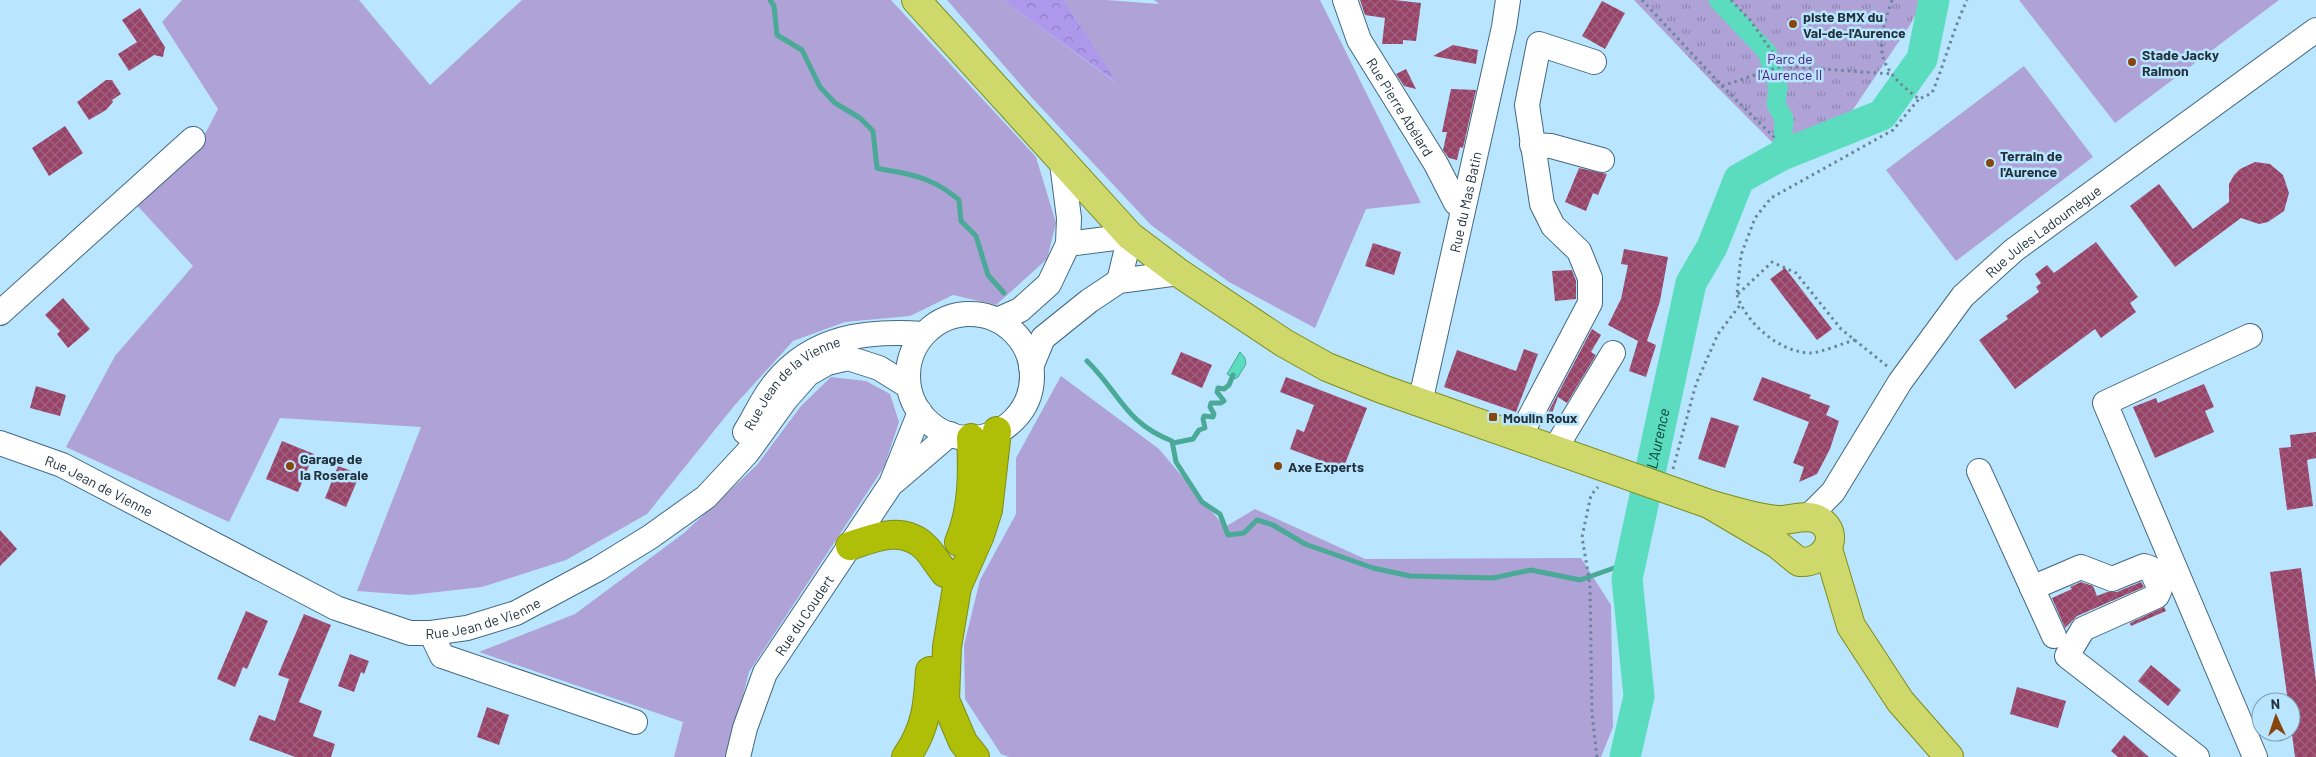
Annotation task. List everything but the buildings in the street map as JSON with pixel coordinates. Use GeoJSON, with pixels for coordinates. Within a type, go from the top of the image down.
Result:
{"type":"FeatureCollection","features":[{"type":"Feature","properties":{"kind":"highway"},"geometry":{"type":"LineString","coordinates":[[976,757],[963,742],[945,700],[947,647],[958,587],[980,535],[988,510],[994,473],[997,431]]}},
{"type":"Feature","properties":{"kind":"highway"},"geometry":{"type":"LineString","coordinates":[[906,757],[919,739],[928,703],[936,609],[944,573],[962,534],[970,501],[973,473],[960,436]]}},
{"type":"Feature","properties":{"kind":"highway"},"geometry":{"type":"LineString","coordinates":[[850,546],[879,536],[903,534],[925,546],[944,573]]}},
{"type":"Feature","properties":{"kind":"main road"},"geometry":{"type":"LineString","coordinates":[[916,0],[1130,236],[1179,273],[1292,348],[1327,367],[1420,403],[1520,436],[1709,504],[1761,518],[1814,529]]}},
{"type":"Feature","properties":{"kind":"main road"},"geometry":{"type":"LineString","coordinates":[[1709,504],[1786,550],[1799,562],[1817,560],[1814,529]]}},
{"type":"Feature","properties":{"kind":"main road"},"geometry":{"type":"LineString","coordinates":[[1786,550],[1783,539],[1786,528],[1814,529]]}},
{"type":"Feature","properties":{"kind":"main road"},"geometry":{"type":"LineString","coordinates":[[1814,529],[1852,626],[1900,700],[1948,757]]}},
{"type":"Feature","properties":{"kind":"street","name":"Rue Pierre Abélard"},"geometry":{"type":"LineString","coordinates":[[1344,0],[1359,40],[1436,164],[1452,197],[1463,209]]}},
{"type":"Feature","properties":{"kind":"street","name":"Rue du Mas Batin"},"geometry":{"type":"LineString","coordinates":[[1420,403],[1504,27],[1508,0]]}},
{"type":"Feature","properties":{"kind":"street","name":"Rue Jules Ladoumégue"},"geometry":{"type":"LineString","coordinates":[[1814,529],[1833,492],[1900,382],[1963,296],[2014,250],[2316,30]]}},
{"type":"Feature","properties":{"kind":"street"},"geometry":{"type":"LineString","coordinates":[[1520,436],[1590,303],[1590,278],[1579,250],[1553,226],[1542,204],[1527,105],[1539,44],[1594,62]]}},
{"type":"Feature","properties":{"kind":"street"},"geometry":{"type":"LineString","coordinates":[[0,313],[193,139]]}},
{"type":"Feature","properties":{"kind":"street"},"geometry":{"type":"LineString","coordinates":[[1532,145],[1551,146],[1602,160]]}},
{"type":"Feature","properties":{"kind":"street"},"geometry":{"type":"LineString","coordinates":[[997,320],[1020,310],[1048,284],[1068,244],[1069,218],[1062,162]]}},
{"type":"Feature","properties":{"kind":"street"},"geometry":{"type":"LineString","coordinates":[[1068,244],[1130,236],[1119,281]]}},
{"type":"Feature","properties":{"kind":"street"},"geometry":{"type":"LineString","coordinates":[[1031,367],[1043,338],[1089,301],[1119,281],[1179,273]]}},
{"type":"Feature","properties":{"kind":"street"},"geometry":{"type":"LineString","coordinates":[[978,314],[997,320],[1013,332],[1025,348],[1031,367],[1031,386],[1025,405],[1013,420],[997,431],[960,436],[933,426],[912,400],[908,386],[908,367],[914,350],[924,334],[940,322],[958,315],[978,314]]}},
{"type":"Feature","properties":{"kind":"street","name":"Rue Jean de la Vienne"},"geometry":{"type":"LineString","coordinates":[[650,537],[686,495],[742,438],[774,383],[800,357],[839,339],[890,332],[924,334]]}},
{"type":"Feature","properties":{"kind":"street"},"geometry":{"type":"LineString","coordinates":[[2250,336],[2104,403],[2255,757]]}},
{"type":"Feature","properties":{"kind":"street"},"geometry":{"type":"LineString","coordinates":[[1555,449],[1613,352]]}},
{"type":"Feature","properties":{"kind":"street","name":"Rue Jean de Vienne"},"geometry":{"type":"LineString","coordinates":[[0,443],[62,465],[336,608],[410,633],[431,633],[467,628],[516,613],[598,569],[650,537],[706,497],[747,453],[786,399],[808,374],[827,363],[848,358],[879,368],[908,386]]}},
{"type":"Feature","properties":{"kind":"street","name":"Rue du Coudert"},"geometry":{"type":"LineString","coordinates":[[738,757],[745,728],[765,673],[891,484],[920,412]]}},
{"type":"Feature","properties":{"kind":"street","name":"Rue du Coudert"},"geometry":{"type":"LineString","coordinates":[[891,484],[960,436]]}},
{"type":"Feature","properties":{"kind":"street"},"geometry":{"type":"LineString","coordinates":[[1979,471],[2054,636]]}},
{"type":"Feature","properties":{"kind":"street"},"geometry":{"type":"LineString","coordinates":[[2032,588],[2081,567],[2112,579],[2144,566],[2150,568],[2160,589],[2157,596],[2083,629],[2067,656],[2197,757]]}},
{"type":"Feature","properties":{"kind":"street"},"geometry":{"type":"LineString","coordinates":[[431,633],[442,656],[635,722]]}},
{"type":"Feature","properties":{"kind":"path"},"geometry":{"type":"LineString","coordinates":[[1642,0],[1722,86],[1777,140]]}},
{"type":"Feature","properties":{"kind":"path"},"geometry":{"type":"LineString","coordinates":[[1731,0],[1750,20],[1782,66]]}},
{"type":"Feature","properties":{"kind":"path"},"geometry":{"type":"LineString","coordinates":[[1892,0],[1880,40],[1880,51],[1892,74],[1918,99]]}},
{"type":"Feature","properties":{"kind":"path"},"geometry":{"type":"LineString","coordinates":[[1855,340],[1810,353],[1785,347],[1757,328],[1740,305],[1736,295],[1741,255],[1755,218],[1771,198],[1893,130],[1918,99],[1932,93],[1944,66],[1953,31],[1967,0]]}},
{"type":"Feature","properties":{"kind":"path"},"geometry":{"type":"LineString","coordinates":[[1722,86],[1782,66],[1892,74]]}},
{"type":"Feature","properties":{"kind":"path"},"geometry":{"type":"LineString","coordinates":[[1736,295],[1772,262],[1796,273],[1840,329],[1890,369],[1900,382]]}},
{"type":"Feature","properties":{"kind":"path"},"geometry":{"type":"LineString","coordinates":[[1665,488],[1696,384],[1718,334],[1740,305]]}},
{"type":"Feature","properties":{"kind":"path"},"geometry":{"type":"LineString","coordinates":[[1597,757],[1592,714],[1590,585],[1582,537],[1591,495],[1624,473]]}},
{"type":"Feature","properties":{"kind":"green space"},"geometry":{"type":"Polygon","coordinates":[[[182,0],[359,0],[430,85],[522,0],[891,0],[1036,157],[1056,223],[1047,259],[996,305],[953,295],[910,316],[845,322],[793,341],[734,406],[647,514],[566,560],[482,587],[411,595],[357,591],[421,427],[280,418],[229,522],[66,447],[115,356],[193,266],[134,202],[204,136],[218,109],[162,22],[182,0]]]}},
{"type":"Feature","properties":{"kind":"green space"},"geometry":{"type":"Polygon","coordinates":[[[947,0],[1003,0],[1115,82],[1064,0],[1106,0],[1159,4],[1154,0],[1320,0],[1421,203],[1366,209],[1315,328],[1229,282],[1151,225],[1033,99],[947,0]]]}},
{"type":"Feature","properties":{"kind":"green space"},"geometry":{"type":"Polygon","coordinates":[[[1003,0],[1064,0],[1117,83],[1003,0]]]}},
{"type":"Feature","properties":{"kind":"green space","name":"Parc de l'Aurence II"},"geometry":{"type":"Polygon","coordinates":[[[1634,0],[1923,0],[1910,25],[1852,111],[1776,146],[1634,0]]]}},
{"type":"Feature","properties":{"kind":"green space","name":"Stade Jacky Raimon"},"geometry":{"type":"Polygon","coordinates":[[[2019,0],[2279,0],[2115,123],[2019,0]]]}},
{"type":"Feature","properties":{"kind":"green space","name":"Terrain de l'Aurence"},"geometry":{"type":"Polygon","coordinates":[[[2024,66],[2093,157],[1956,261],[1886,170],[2024,66]]]}},
{"type":"Feature","properties":{"kind":"green space"},"geometry":{"type":"Polygon","coordinates":[[[1061,376],[1159,449],[1225,527],[1255,509],[1365,559],[1581,558],[1611,605],[1613,727],[1601,757],[1009,757],[1001,754],[965,699],[964,645],[980,580],[1016,514],[1016,458],[1061,376]]]}},
{"type":"Feature","properties":{"kind":"green space"},"geometry":{"type":"Polygon","coordinates":[[[831,377],[866,381],[890,394],[899,422],[884,467],[749,672],[727,757],[674,757],[683,722],[479,652],[575,614],[684,533],[757,465],[801,406],[831,377]]]}},
{"type":"Feature","properties":{"kind":"shaded area"},"geometry":{"type":"Polygon","coordinates":[[[1240,352],[1245,358],[1246,364],[1235,379],[1227,374],[1240,352]]]}},
{"type":"Feature","properties":{"kind":"waterway"},"geometry":{"type":"LineString","coordinates":[[770,0],[774,6],[777,35],[802,50],[820,87],[835,103],[860,118],[873,131],[877,168],[929,181],[959,200],[961,221],[976,236],[988,275],[1004,293]]}},
{"type":"Feature","properties":{"kind":"waterway","name":"L'Aurence"},"geometry":{"type":"LineString","coordinates":[[1718,0],[1767,52],[1778,87],[1776,104],[1784,119],[1782,155]]}},
{"type":"Feature","properties":{"kind":"waterway","name":"L'Aurence"},"geometry":{"type":"LineString","coordinates":[[1625,757],[1639,696],[1627,579],[1691,283],[1712,247],[1739,179],[1782,155],[1882,115],[1922,59],[1934,0]]}},
{"type":"Feature","properties":{"kind":"waterway"},"geometry":{"type":"LineString","coordinates":[[1087,361],[1133,416],[1156,434],[1172,441],[1176,462],[1202,502],[1220,514],[1228,535],[1244,533],[1257,520],[1273,525],[1305,544],[1373,568],[1410,576],[1493,578],[1531,570],[1580,580],[1631,562]]}},
{"type":"Feature","properties":{"kind":"waterway"},"geometry":{"type":"LineString","coordinates":[[1173,443],[1193,439],[1199,430],[1205,428],[1204,416],[1213,417],[1214,414],[1210,407],[1211,403],[1221,403],[1224,401],[1217,392],[1218,388],[1224,389],[1229,385],[1233,375]]}},
{"type":"Feature","properties":{"kind":"place","name":"piste BMX du Val-de-l'Aurence"},"geometry":{"type":"Point","coordinates":[1793,24]}},
{"type":"Feature","properties":{"kind":"place","name":"Stade Jacky Raimon"},"geometry":{"type":"Point","coordinates":[2132,62]}},
{"type":"Feature","properties":{"kind":"place","name":"Terrain de l'Aurence"},"geometry":{"type":"Point","coordinates":[1990,163]}},
{"type":"Feature","properties":{"kind":"place","name":"Moulin Roux"},"geometry":{"type":"Point","coordinates":[1493,417]}},
{"type":"Feature","properties":{"kind":"place","name":"Garage de la Roseraie"},"geometry":{"type":"Point","coordinates":[290,466]}},
{"type":"Feature","properties":{"kind":"place","name":"Axe Experts"},"geometry":{"type":"Point","coordinates":[1278,466]}}]}
